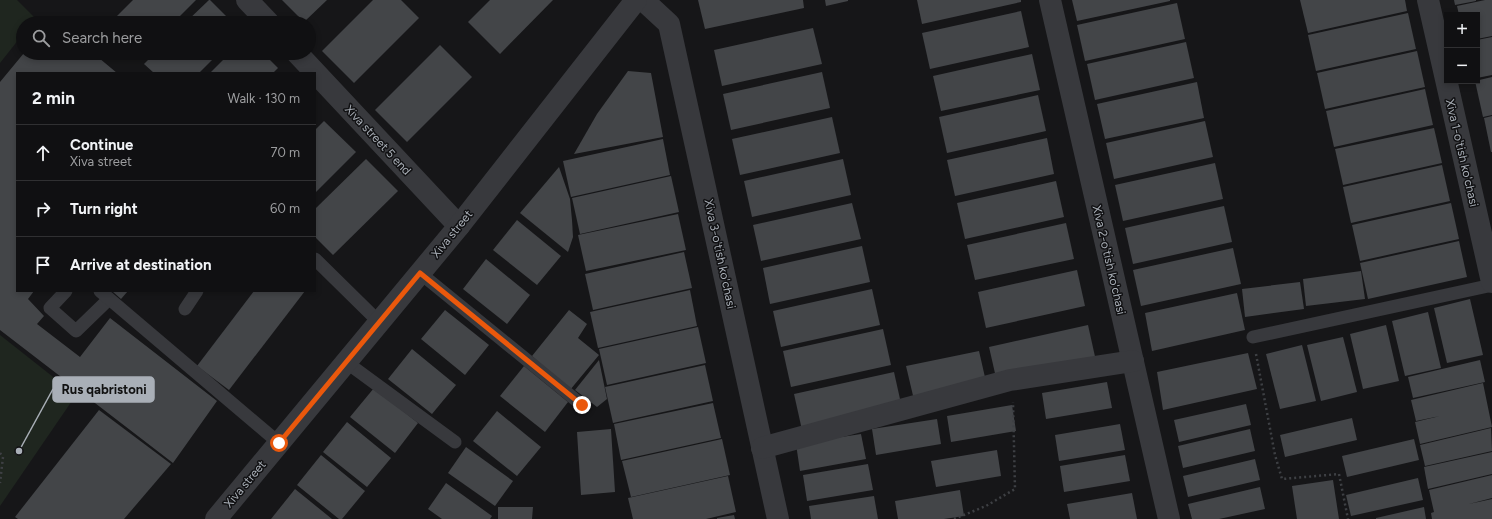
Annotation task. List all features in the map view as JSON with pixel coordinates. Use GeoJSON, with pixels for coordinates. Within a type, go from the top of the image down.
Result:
{"type":"FeatureCollection","features":[{"type":"Feature","properties":{"kind":"street"},"geometry":{"type":"LineString","coordinates":[[247,0],[262,16]]}},
{"type":"Feature","properties":{"kind":"street","name":"Xiva street"},"geometry":{"type":"LineString","coordinates":[[216,519],[459,226],[636,0]]}},
{"type":"Feature","properties":{"kind":"street","name":"Xiva 3-o'tish ko'chasi"},"geometry":{"type":"LineString","coordinates":[[642,0],[669,24],[778,519]]}},
{"type":"Feature","properties":{"kind":"street","name":"Xiva 2-o'tish ko'chasi"},"geometry":{"type":"LineString","coordinates":[[1050,0],[1169,519]]}},
{"type":"Feature","properties":{"kind":"street","name":"Xiva 1-o'tish ko'chasi"},"geometry":{"type":"LineString","coordinates":[[1428,0],[1492,282]]}},
{"type":"Feature","properties":{"kind":"street","name":"Xiva street 5 end"},"geometry":{"type":"LineString","coordinates":[[304,60],[315,72]]}},
{"type":"Feature","properties":{"kind":"street","name":"Xiva street 5 end"},"geometry":{"type":"LineString","coordinates":[[316,73],[459,226]]}},
{"type":"Feature","properties":{"kind":"street"},"geometry":{"type":"LineString","coordinates":[[762,448],[1010,380],[1133,361]]}},
{"type":"Feature","properties":{"kind":"lane"},"geometry":{"type":"LineString","coordinates":[[316,260],[379,322]]}},
{"type":"Feature","properties":{"kind":"lane"},"geometry":{"type":"LineString","coordinates":[[420,273],[582,405]]}},
{"type":"Feature","properties":{"kind":"lane"},"geometry":{"type":"LineString","coordinates":[[1253,337],[1492,285]]}},
{"type":"Feature","properties":{"kind":"lane"},"geometry":{"type":"LineString","coordinates":[[65,292],[50,308],[76,331],[105,295],[279,443]]}},
{"type":"Feature","properties":{"kind":"lane"},"geometry":{"type":"LineString","coordinates":[[185,310],[196,292]]}},
{"type":"Feature","properties":{"kind":"lane"},"geometry":{"type":"LineString","coordinates":[[346,362],[455,442]]}},
{"type":"Feature","properties":{"kind":"path"},"geometry":{"type":"LineString","coordinates":[[1253,337],[1275,455],[1282,479],[1339,474],[1348,519]]}},
{"type":"Feature","properties":{"kind":"path"},"geometry":{"type":"LineString","coordinates":[[954,519],[986,506],[1015,489],[1010,380]]}},
{"type":"Feature","properties":{"kind":"path"},"geometry":{"type":"LineString","coordinates":[[0,453],[3,457],[0,483]]}},
{"type":"Feature","properties":{"kind":"shaded area"},"geometry":{"type":"Polygon","coordinates":[[[0,0],[17,0],[33,16],[16,16],[16,43],[0,63],[0,0]]]}},
{"type":"Feature","properties":{"kind":"shaded area"},"geometry":{"type":"Polygon","coordinates":[[[0,335],[76,395],[0,506],[0,335]]]}},
{"type":"Feature","properties":{"kind":"building"},"geometry":{"type":"Polygon","coordinates":[[[133,0],[196,0],[180,16],[117,16],[133,0]]]}},
{"type":"Feature","properties":{"kind":"building"},"geometry":{"type":"Polygon","coordinates":[[[210,0],[226,16],[192,16],[210,0]]]}},
{"type":"Feature","properties":{"kind":"building"},"geometry":{"type":"Polygon","coordinates":[[[282,0],[327,0],[310,16],[298,16],[282,0]]]}},
{"type":"Feature","properties":{"kind":"building"},"geometry":{"type":"Polygon","coordinates":[[[373,0],[401,0],[419,18],[354,83],[322,51],[373,0]]]}},
{"type":"Feature","properties":{"kind":"building"},"geometry":{"type":"Polygon","coordinates":[[[490,0],[553,0],[500,54],[468,22],[490,0]]]}},
{"type":"Feature","properties":{"kind":"building"},"geometry":{"type":"Polygon","coordinates":[[[698,0],[803,0],[804,8],[705,29],[698,0]]]}},
{"type":"Feature","properties":{"kind":"building"},"geometry":{"type":"Polygon","coordinates":[[[825,0],[848,0],[848,1],[826,6],[825,0]]]}},
{"type":"Feature","properties":{"kind":"building"},"geometry":{"type":"Polygon","coordinates":[[[917,0],[1021,0],[1021,2],[922,24],[917,0]]]}},
{"type":"Feature","properties":{"kind":"building"},"geometry":{"type":"Polygon","coordinates":[[[1072,0],[1170,0],[1170,1],[1077,21],[1072,0]]]}},
{"type":"Feature","properties":{"kind":"building"},"geometry":{"type":"Polygon","coordinates":[[[1300,0],[1405,0],[1407,11],[1308,33],[1300,0]]]}},
{"type":"Feature","properties":{"kind":"building"},"geometry":{"type":"Polygon","coordinates":[[[1454,0],[1476,0],[1476,1],[1455,5],[1454,0]]]}},
{"type":"Feature","properties":{"kind":"building"},"geometry":{"type":"Polygon","coordinates":[[[1492,0],[1492,36],[1480,38],[1480,12],[1458,12],[1457,6],[1492,0]]]}},
{"type":"Feature","properties":{"kind":"building"},"geometry":{"type":"Polygon","coordinates":[[[1177,3],[1185,39],[1085,61],[1077,25],[1177,3]]]}},
{"type":"Feature","properties":{"kind":"building"},"geometry":{"type":"Polygon","coordinates":[[[1021,11],[1029,47],[930,69],[922,33],[1021,11]]]}},
{"type":"Feature","properties":{"kind":"building"},"geometry":{"type":"Polygon","coordinates":[[[1408,13],[1416,49],[1316,71],[1308,35],[1408,13]]]}},
{"type":"Feature","properties":{"kind":"building"},"geometry":{"type":"Polygon","coordinates":[[[813,28],[822,64],[722,86],[714,50],[813,28]]]}},
{"type":"Feature","properties":{"kind":"building"},"geometry":{"type":"Polygon","coordinates":[[[1492,37],[1492,75],[1480,77],[1480,48],[1480,39],[1492,37]]]}},
{"type":"Feature","properties":{"kind":"building"},"geometry":{"type":"Polygon","coordinates":[[[1186,42],[1194,78],[1095,100],[1087,64],[1186,42]]]}},
{"type":"Feature","properties":{"kind":"building"},"geometry":{"type":"Polygon","coordinates":[[[440,45],[472,77],[407,142],[375,110],[440,45]]]}},
{"type":"Feature","properties":{"kind":"building"},"geometry":{"type":"Polygon","coordinates":[[[1417,51],[1425,87],[1325,109],[1317,73],[1417,51]]]}},
{"type":"Feature","properties":{"kind":"building"},"geometry":{"type":"Polygon","coordinates":[[[1032,54],[1040,90],[941,111],[933,76],[1032,54]]]}},
{"type":"Feature","properties":{"kind":"building"},"geometry":{"type":"Polygon","coordinates":[[[18,60],[101,60],[116,72],[16,72],[16,292],[33,292],[28,299],[44,316],[37,324],[80,357],[110,318],[217,401],[173,463],[0,330],[0,82],[18,60]]]}},
{"type":"Feature","properties":{"kind":"building"},"geometry":{"type":"Polygon","coordinates":[[[148,60],[212,60],[200,72],[153,72],[144,64],[148,60]]]}},
{"type":"Feature","properties":{"kind":"building"},"geometry":{"type":"Polygon","coordinates":[[[223,60],[270,60],[278,68],[274,72],[211,72],[223,60]]]}},
{"type":"Feature","properties":{"kind":"building"},"geometry":{"type":"Polygon","coordinates":[[[628,71],[651,73],[663,137],[574,154],[597,114],[628,71]]]}},
{"type":"Feature","properties":{"kind":"building"},"geometry":{"type":"Polygon","coordinates":[[[822,72],[830,108],[731,130],[723,94],[822,72]]]}},
{"type":"Feature","properties":{"kind":"building"},"geometry":{"type":"Polygon","coordinates":[[[1492,77],[1492,115],[1483,117],[1476,84],[1480,84],[1480,80],[1492,77]]]}},
{"type":"Feature","properties":{"kind":"building"},"geometry":{"type":"Polygon","coordinates":[[[1197,82],[1204,118],[1105,139],[1097,104],[1197,82]]]}},
{"type":"Feature","properties":{"kind":"building"},"geometry":{"type":"Polygon","coordinates":[[[1425,89],[1433,125],[1334,147],[1326,111],[1425,89]]]}},
{"type":"Feature","properties":{"kind":"building"},"geometry":{"type":"Polygon","coordinates":[[[1038,95],[1046,131],[947,153],[939,117],[1038,95]]]}},
{"type":"Feature","properties":{"kind":"building"},"geometry":{"type":"Polygon","coordinates":[[[1492,116],[1492,152],[1491,152],[1484,118],[1492,116]]]}},
{"type":"Feature","properties":{"kind":"building"},"geometry":{"type":"Polygon","coordinates":[[[832,117],[840,153],[740,175],[732,139],[832,117]]]}},
{"type":"Feature","properties":{"kind":"building"},"geometry":{"type":"Polygon","coordinates":[[[324,121],[356,152],[316,192],[316,129],[324,121]]]}},
{"type":"Feature","properties":{"kind":"building"},"geometry":{"type":"Polygon","coordinates":[[[1205,121],[1213,157],[1114,179],[1106,143],[1205,121]]]}},
{"type":"Feature","properties":{"kind":"building"},"geometry":{"type":"Polygon","coordinates":[[[1434,128],[1442,163],[1343,185],[1335,149],[1434,128]]]}},
{"type":"Feature","properties":{"kind":"building"},"geometry":{"type":"Polygon","coordinates":[[[1047,138],[1054,174],[955,196],[947,160],[1047,138]]]}},
{"type":"Feature","properties":{"kind":"building"},"geometry":{"type":"Polygon","coordinates":[[[663,139],[670,175],[571,197],[563,161],[663,139]]]}},
{"type":"Feature","properties":{"kind":"building"},"geometry":{"type":"Polygon","coordinates":[[[366,159],[398,191],[333,255],[316,238],[316,208],[366,159]]]}},
{"type":"Feature","properties":{"kind":"building"},"geometry":{"type":"Polygon","coordinates":[[[843,159],[851,195],[752,217],[744,181],[843,159]]]}},
{"type":"Feature","properties":{"kind":"building"},"geometry":{"type":"Polygon","coordinates":[[[1215,163],[1223,199],[1123,221],[1115,185],[1215,163]]]}},
{"type":"Feature","properties":{"kind":"building"},"geometry":{"type":"Polygon","coordinates":[[[1442,165],[1450,201],[1351,223],[1343,187],[1442,165]]]}},
{"type":"Feature","properties":{"kind":"building"},"geometry":{"type":"Polygon","coordinates":[[[559,167],[570,199],[573,237],[568,252],[520,213],[559,167]]]}},
{"type":"Feature","properties":{"kind":"building"},"geometry":{"type":"Polygon","coordinates":[[[671,176],[679,212],[580,234],[572,198],[671,176]]]}},
{"type":"Feature","properties":{"kind":"building"},"geometry":{"type":"Polygon","coordinates":[[[1056,181],[1064,217],[965,239],[957,203],[1056,181]]]}},
{"type":"Feature","properties":{"kind":"building"},"geometry":{"type":"Polygon","coordinates":[[[852,203],[861,239],[761,261],[753,225],[852,203]]]}},
{"type":"Feature","properties":{"kind":"building"},"geometry":{"type":"Polygon","coordinates":[[[1451,203],[1459,239],[1360,261],[1352,225],[1451,203]]]}},
{"type":"Feature","properties":{"kind":"building"},"geometry":{"type":"Polygon","coordinates":[[[1224,206],[1232,242],[1133,264],[1125,228],[1224,206]]]}},
{"type":"Feature","properties":{"kind":"building"},"geometry":{"type":"Polygon","coordinates":[[[678,214],[686,250],[586,271],[578,235],[678,214]]]}},
{"type":"Feature","properties":{"kind":"building"},"geometry":{"type":"Polygon","coordinates":[[[517,220],[561,256],[537,285],[493,250],[517,220]]]}},
{"type":"Feature","properties":{"kind":"building"},"geometry":{"type":"Polygon","coordinates":[[[1066,223],[1074,259],[975,280],[967,245],[1066,223]]]}},
{"type":"Feature","properties":{"kind":"building"},"geometry":{"type":"Polygon","coordinates":[[[1459,241],[1467,277],[1368,299],[1360,263],[1459,241]]]}},
{"type":"Feature","properties":{"kind":"building"},"geometry":{"type":"Polygon","coordinates":[[[862,246],[870,282],[770,304],[763,268],[862,246]]]}},
{"type":"Feature","properties":{"kind":"building"},"geometry":{"type":"Polygon","coordinates":[[[1233,248],[1241,284],[1141,306],[1133,270],[1233,248]]]}},
{"type":"Feature","properties":{"kind":"building"},"geometry":{"type":"Polygon","coordinates":[[[684,252],[692,288],[593,310],[585,274],[684,252]]]}},
{"type":"Feature","properties":{"kind":"building"},"geometry":{"type":"Polygon","coordinates":[[[486,259],[530,295],[507,324],[463,289],[486,259]]]}},
{"type":"Feature","properties":{"kind":"building"},"geometry":{"type":"Polygon","coordinates":[[[1077,270],[1085,306],[986,328],[978,292],[1077,270]]]}},
{"type":"Feature","properties":{"kind":"building"},"geometry":{"type":"Polygon","coordinates":[[[1361,271],[1365,299],[1306,306],[1303,279],[1361,271]]]}},
{"type":"Feature","properties":{"kind":"building"},"geometry":{"type":"Polygon","coordinates":[[[1300,282],[1304,309],[1245,317],[1242,289],[1300,282]]]}},
{"type":"Feature","properties":{"kind":"building"},"geometry":{"type":"Polygon","coordinates":[[[872,289],[880,325],[781,347],[773,311],[872,289]]]}},
{"type":"Feature","properties":{"kind":"building"},"geometry":{"type":"Polygon","coordinates":[[[690,290],[697,326],[598,348],[590,312],[690,290]]]}},
{"type":"Feature","properties":{"kind":"building"},"geometry":{"type":"Polygon","coordinates":[[[113,292],[127,292],[121,299],[113,292]]]}},
{"type":"Feature","properties":{"kind":"building"},"geometry":{"type":"Polygon","coordinates":[[[253,292],[304,292],[229,390],[197,366],[253,292]]]}},
{"type":"Feature","properties":{"kind":"building"},"geometry":{"type":"Polygon","coordinates":[[[1237,293],[1245,330],[1152,351],[1145,313],[1237,293]]]}},
{"type":"Feature","properties":{"kind":"building"},"geometry":{"type":"Polygon","coordinates":[[[1470,299],[1483,355],[1447,363],[1434,308],[1470,299]]]}},
{"type":"Feature","properties":{"kind":"building"},"geometry":{"type":"Polygon","coordinates":[[[445,310],[489,345],[465,375],[421,339],[445,310]]]}},
{"type":"Feature","properties":{"kind":"building"},"geometry":{"type":"Polygon","coordinates":[[[569,310],[587,324],[578,338],[599,355],[570,390],[532,356],[569,310]]]}},
{"type":"Feature","properties":{"kind":"building"},"geometry":{"type":"Polygon","coordinates":[[[1428,312],[1441,368],[1405,376],[1392,321],[1428,312]]]}},
{"type":"Feature","properties":{"kind":"building"},"geometry":{"type":"Polygon","coordinates":[[[1088,325],[1096,361],[997,382],[989,347],[1088,325]]]}},
{"type":"Feature","properties":{"kind":"building"},"geometry":{"type":"Polygon","coordinates":[[[1386,325],[1399,381],[1363,389],[1350,334],[1386,325]]]}},
{"type":"Feature","properties":{"kind":"building"},"geometry":{"type":"Polygon","coordinates":[[[698,327],[706,363],[607,385],[599,349],[698,327]]]}},
{"type":"Feature","properties":{"kind":"building"},"geometry":{"type":"Polygon","coordinates":[[[883,329],[891,365],[791,387],[783,351],[883,329]]]}},
{"type":"Feature","properties":{"kind":"building"},"geometry":{"type":"Polygon","coordinates":[[[1343,337],[1357,392],[1321,401],[1307,345],[1343,337]]]}},
{"type":"Feature","properties":{"kind":"building"},"geometry":{"type":"Polygon","coordinates":[[[1302,345],[1316,401],[1280,409],[1266,354],[1302,345]]]}},
{"type":"Feature","properties":{"kind":"building"},"geometry":{"type":"Polygon","coordinates":[[[412,349],[456,385],[432,414],[388,379],[412,349]]]}},
{"type":"Feature","properties":{"kind":"building"},"geometry":{"type":"Polygon","coordinates":[[[979,351],[987,386],[915,404],[906,366],[979,351]]]}},
{"type":"Feature","properties":{"kind":"building"},"geometry":{"type":"Polygon","coordinates":[[[1248,353],[1257,389],[1163,410],[1157,372],[1248,353]]]}},
{"type":"Feature","properties":{"kind":"building"},"geometry":{"type":"Polygon","coordinates":[[[599,360],[607,399],[597,407],[575,390],[599,360]]]}},
{"type":"Feature","properties":{"kind":"building"},"geometry":{"type":"Polygon","coordinates":[[[1480,360],[1485,382],[1413,398],[1408,377],[1480,360]]]}},
{"type":"Feature","properties":{"kind":"building"},"geometry":{"type":"Polygon","coordinates":[[[705,365],[713,401],[613,423],[605,387],[705,365]]]}},
{"type":"Feature","properties":{"kind":"building"},"geometry":{"type":"Polygon","coordinates":[[[524,366],[568,402],[545,432],[500,396],[524,366]]]}},
{"type":"Feature","properties":{"kind":"building"},"geometry":{"type":"Polygon","coordinates":[[[894,372],[902,408],[802,430],[794,394],[894,372]]]}},
{"type":"Feature","properties":{"kind":"building"},"geometry":{"type":"Polygon","coordinates":[[[1107,382],[1112,408],[1046,419],[1042,393],[1107,382]]]}},
{"type":"Feature","properties":{"kind":"building"},"geometry":{"type":"Polygon","coordinates":[[[1483,383],[1492,427],[1420,444],[1415,422],[1440,416],[1416,421],[1411,400],[1483,383]]]}},
{"type":"Feature","properties":{"kind":"building"},"geometry":{"type":"Polygon","coordinates":[[[374,388],[418,423],[395,453],[350,417],[374,388]]]}},
{"type":"Feature","properties":{"kind":"building"},"geometry":{"type":"Polygon","coordinates":[[[713,403],[721,438],[621,460],[614,424],[713,403]]]}},
{"type":"Feature","properties":{"kind":"building"},"geometry":{"type":"Polygon","coordinates":[[[1246,404],[1251,425],[1179,442],[1174,420],[1246,404]]]}},
{"type":"Feature","properties":{"kind":"building"},"geometry":{"type":"Polygon","coordinates":[[[1012,405],[1016,431],[951,442],[947,416],[1012,405]]]}},
{"type":"Feature","properties":{"kind":"building"},"geometry":{"type":"Polygon","coordinates":[[[99,410],[171,464],[124,519],[18,519],[15,517],[99,410]]]}},
{"type":"Feature","properties":{"kind":"building"},"geometry":{"type":"Polygon","coordinates":[[[497,411],[541,447],[517,476],[473,441],[497,411]]]}},
{"type":"Feature","properties":{"kind":"building"},"geometry":{"type":"Polygon","coordinates":[[[1352,418],[1357,440],[1285,457],[1280,435],[1352,418]]]}},
{"type":"Feature","properties":{"kind":"building"},"geometry":{"type":"Polygon","coordinates":[[[937,419],[941,444],[876,455],[872,429],[937,419]]]}},
{"type":"Feature","properties":{"kind":"building"},"geometry":{"type":"Polygon","coordinates":[[[347,422],[391,458],[367,487],[323,452],[347,422]]]}},
{"type":"Feature","properties":{"kind":"building"},"geometry":{"type":"Polygon","coordinates":[[[1120,424],[1125,450],[1059,461],[1055,435],[1120,424]]]}},
{"type":"Feature","properties":{"kind":"building"},"geometry":{"type":"Polygon","coordinates":[[[1491,428],[1492,451],[1425,466],[1420,445],[1491,428]]]}},
{"type":"Feature","properties":{"kind":"building"},"geometry":{"type":"Polygon","coordinates":[[[611,429],[615,492],[581,495],[577,432],[611,429]]]}},
{"type":"Feature","properties":{"kind":"building"},"geometry":{"type":"Polygon","coordinates":[[[1250,429],[1255,451],[1183,468],[1178,446],[1250,429]]]}},
{"type":"Feature","properties":{"kind":"building"},"geometry":{"type":"Polygon","coordinates":[[[861,434],[866,459],[800,471],[796,444],[861,434]]]}},
{"type":"Feature","properties":{"kind":"building"},"geometry":{"type":"Polygon","coordinates":[[[722,439],[730,475],[631,497],[622,461],[722,439]]]}},
{"type":"Feature","properties":{"kind":"building"},"geometry":{"type":"Polygon","coordinates":[[[1414,439],[1419,460],[1347,477],[1342,456],[1414,439]]]}},
{"type":"Feature","properties":{"kind":"building"},"geometry":{"type":"Polygon","coordinates":[[[466,447],[513,481],[495,506],[448,473],[466,447]]]}},
{"type":"Feature","properties":{"kind":"building"},"geometry":{"type":"Polygon","coordinates":[[[997,450],[1001,476],[936,487],[931,461],[997,450]]]}},
{"type":"Feature","properties":{"kind":"building"},"geometry":{"type":"Polygon","coordinates":[[[1492,452],[1492,474],[1428,489],[1424,467],[1492,452]]]}},
{"type":"Feature","properties":{"kind":"building"},"geometry":{"type":"Polygon","coordinates":[[[321,455],[365,491],[342,519],[339,519],[297,485],[321,455]]]}},
{"type":"Feature","properties":{"kind":"building"},"geometry":{"type":"Polygon","coordinates":[[[1125,455],[1130,481],[1064,492],[1060,466],[1125,455]]]}},
{"type":"Feature","properties":{"kind":"building"},"geometry":{"type":"Polygon","coordinates":[[[1255,459],[1260,480],[1188,497],[1183,476],[1255,459]]]}},
{"type":"Feature","properties":{"kind":"building"},"geometry":{"type":"Polygon","coordinates":[[[868,464],[873,490],[807,501],[803,475],[868,464]]]}},
{"type":"Feature","properties":{"kind":"building"},"geometry":{"type":"Polygon","coordinates":[[[1492,475],[1492,498],[1469,504],[1492,499],[1492,519],[1432,519],[1431,513],[1434,512],[1429,490],[1492,475]]]}},
{"type":"Feature","properties":{"kind":"building"},"geometry":{"type":"Polygon","coordinates":[[[728,476],[736,512],[706,519],[633,519],[628,498],[728,476]]]}},
{"type":"Feature","properties":{"kind":"building"},"geometry":{"type":"Polygon","coordinates":[[[1418,478],[1423,500],[1351,516],[1346,495],[1418,478]]]}},
{"type":"Feature","properties":{"kind":"building"},"geometry":{"type":"Polygon","coordinates":[[[1333,480],[1339,519],[1297,519],[1292,486],[1333,480]]]}},
{"type":"Feature","properties":{"kind":"building"},"geometry":{"type":"Polygon","coordinates":[[[446,483],[492,516],[490,519],[442,519],[428,509],[446,483]]]}},
{"type":"Feature","properties":{"kind":"building"},"geometry":{"type":"Polygon","coordinates":[[[1260,487],[1265,509],[1219,519],[1192,519],[1188,504],[1260,487]]]}},
{"type":"Feature","properties":{"kind":"building"},"geometry":{"type":"Polygon","coordinates":[[[295,489],[332,519],[271,519],[295,489]]]}},
{"type":"Feature","properties":{"kind":"building"},"geometry":{"type":"Polygon","coordinates":[[[960,490],[964,516],[944,519],[898,519],[895,501],[960,490]]]}},
{"type":"Feature","properties":{"kind":"building"},"geometry":{"type":"Polygon","coordinates":[[[1132,493],[1137,519],[1070,519],[1067,504],[1132,493]]]}},
{"type":"Feature","properties":{"kind":"building"},"geometry":{"type":"Polygon","coordinates":[[[874,496],[878,519],[811,519],[809,506],[874,496]]]}},
{"type":"Feature","properties":{"kind":"building"},"geometry":{"type":"Polygon","coordinates":[[[498,507],[533,507],[532,519],[498,519],[498,507]]]}},
{"type":"Feature","properties":{"kind":"building"},"geometry":{"type":"Polygon","coordinates":[[[1424,507],[1426,519],[1376,519],[1376,518],[1424,507]]]}},
{"type":"Feature","properties":{"kind":"building"},"geometry":{"type":"Polygon","coordinates":[[[734,515],[735,519],[717,519],[717,518],[734,515]]]}},
{"type":"Feature","properties":{"kind":"place","name":"Rus qabristoni"},"geometry":{"type":"Point","coordinates":[19,451]}},
{"type":"Feature","properties":{"kind":"route"},"geometry":{"type":"LineString","coordinates":[[279,443],[420,273],[582,405]]}}]}
